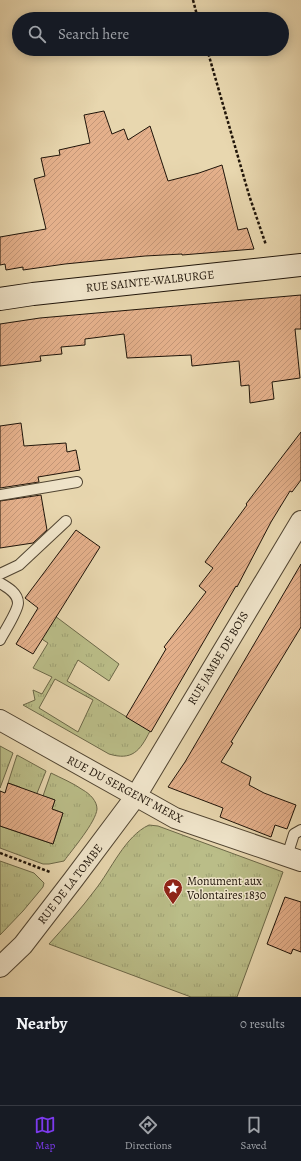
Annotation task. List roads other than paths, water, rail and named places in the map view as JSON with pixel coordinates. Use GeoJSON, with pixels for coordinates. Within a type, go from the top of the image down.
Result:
{"type":"FeatureCollection","features":[{"type":"Feature","properties":{"kind":"main road","name":"RUE SAINTE-WALBURGE"},"geometry":{"type":"LineString","coordinates":[[0,299],[41,293],[301,265]]}},
{"type":"Feature","properties":{"kind":"street","name":"RUE JAMBE DE BOIS"},"geometry":{"type":"LineString","coordinates":[[136,796],[301,521]]}},
{"type":"Feature","properties":{"kind":"street","name":"RUE DU SERGENT MERX"},"geometry":{"type":"LineString","coordinates":[[0,720],[175,818],[294,858]]}},
{"type":"Feature","properties":{"kind":"street","name":"RUE DE LA TOMBE"},"geometry":{"type":"LineString","coordinates":[[0,967],[23,945],[136,796]]}},
{"type":"Feature","properties":{"kind":"lane"},"geometry":{"type":"LineString","coordinates":[[0,495],[77,482]]}},
{"type":"Feature","properties":{"kind":"lane"},"geometry":{"type":"LineString","coordinates":[[0,574],[19,565],[66,521]]}},
{"type":"Feature","properties":{"kind":"lane"},"geometry":{"type":"LineString","coordinates":[[0,583],[8,587],[16,596],[18,603],[10,623],[0,640]]}},
{"type":"Feature","properties":{"kind":"lane"},"geometry":{"type":"LineString","coordinates":[[294,858],[294,834],[301,830]]}},
{"type":"Feature","properties":{"kind":"place","name":"Monument aux Volontaires 1830"},"geometry":{"type":"Point","coordinates":[173,905]}}]}
